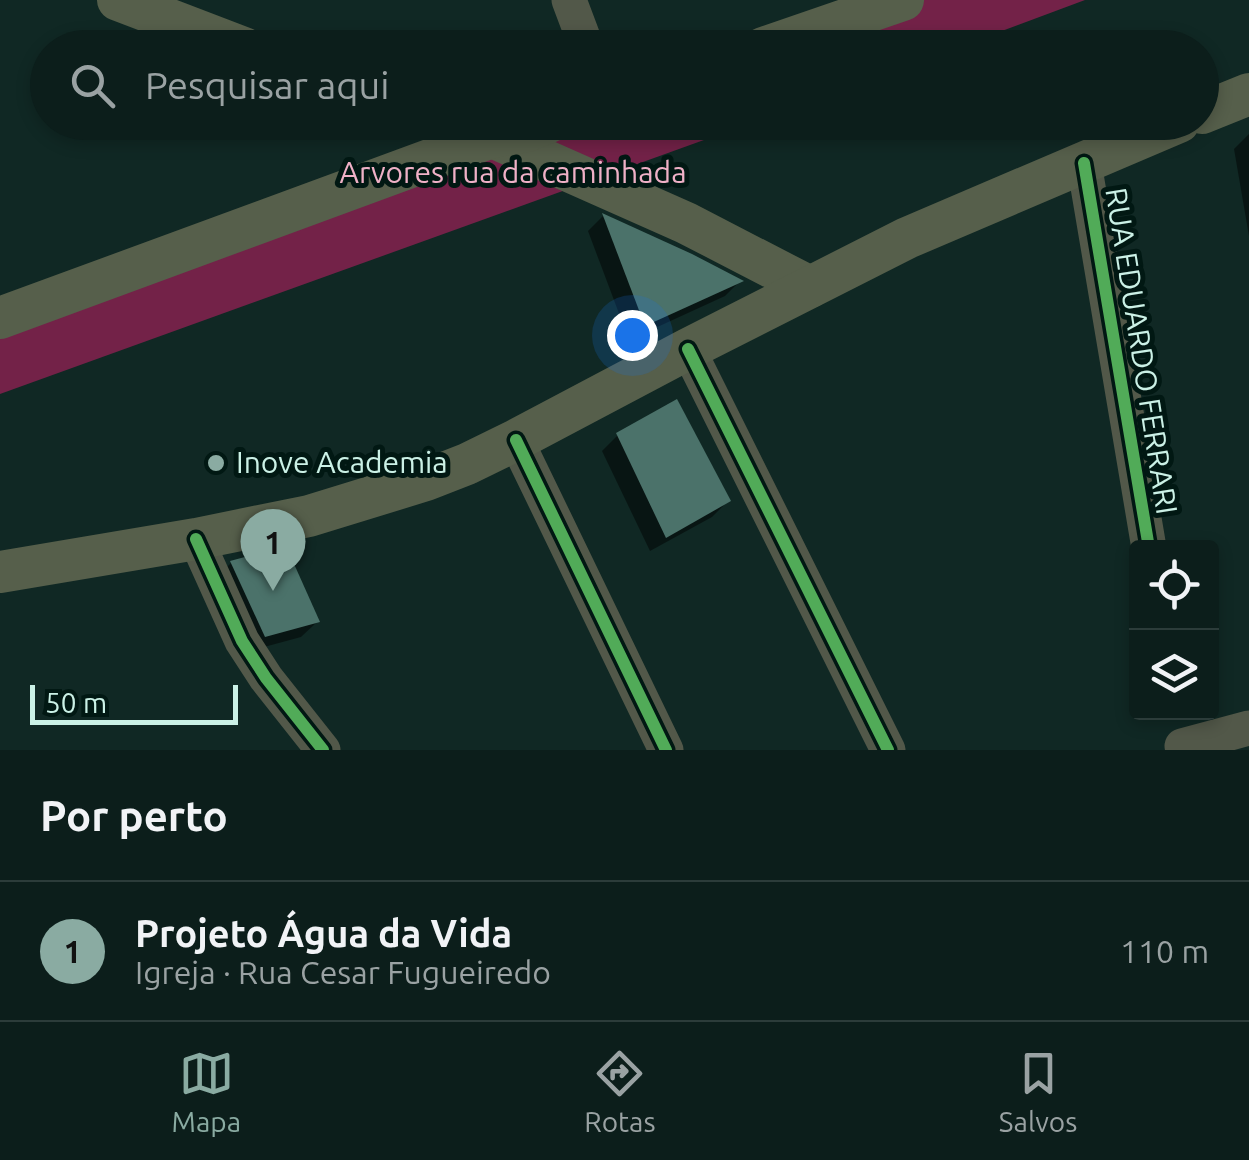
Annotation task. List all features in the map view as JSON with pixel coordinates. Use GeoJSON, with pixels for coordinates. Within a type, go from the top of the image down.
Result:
{"type":"FeatureCollection","features":[{"type":"Feature","properties":{"kind":"main road"},"geometry":{"type":"LineString","coordinates":[[118,0],[180,11],[213,30]]}},
{"type":"Feature","properties":{"kind":"main road"},"geometry":{"type":"LineString","coordinates":[[815,30],[903,0]]}},
{"type":"Feature","properties":{"kind":"main road"},"geometry":{"type":"LineString","coordinates":[[1219,107],[1249,94]]}},
{"type":"Feature","properties":{"kind":"main road"},"geometry":{"type":"LineString","coordinates":[[0,318],[484,140]]}},
{"type":"Feature","properties":{"kind":"main road"},"geometry":{"type":"LineString","coordinates":[[499,140],[686,223],[810,287]]}},
{"type":"Feature","properties":{"kind":"main road"},"geometry":{"type":"LineString","coordinates":[[0,572],[308,516],[453,470],[907,238],[1136,140]]}},
{"type":"Feature","properties":{"kind":"street"},"geometry":{"type":"LineString","coordinates":[[569,0],[580,30]]}},
{"type":"Feature","properties":{"kind":"street","name":"RUA EDUARDO FERRARI"},"geometry":{"type":"LineString","coordinates":[[1084,162],[1148,540]]}},
{"type":"Feature","properties":{"kind":"street"},"geometry":{"type":"LineString","coordinates":[[688,349],[888,750]]}},
{"type":"Feature","properties":{"kind":"street"},"geometry":{"type":"LineString","coordinates":[[516,440],[666,750]]}},
{"type":"Feature","properties":{"kind":"street"},"geometry":{"type":"LineString","coordinates":[[196,539],[242,642],[323,750]]}},
{"type":"Feature","properties":{"kind":"street"},"geometry":{"type":"LineString","coordinates":[[1180,736],[1249,728]]}},
{"type":"Feature","properties":{"kind":"green space"},"geometry":{"type":"Polygon","coordinates":[[[890,0],[1085,0],[1005,30],[809,30],[890,0]]]}},
{"type":"Feature","properties":{"kind":"green space","name":"Arvores rua da caminhada"},"geometry":{"type":"Polygon","coordinates":[[[507,140],[704,140],[0,394],[0,325],[507,140]]]}},
{"type":"Feature","properties":{"kind":"building"},"geometry":{"type":"Polygon","coordinates":[[[602,213],[692,254],[744,281],[645,326],[602,213]]]}},
{"type":"Feature","properties":{"kind":"building"},"geometry":{"type":"Polygon","coordinates":[[[677,399],[731,501],[666,538],[616,433],[677,399]]]}},
{"type":"Feature","properties":{"kind":"building"},"geometry":{"type":"Polygon","coordinates":[[[286,546],[320,622],[265,637],[230,561],[286,546]]]}},
{"type":"Feature","properties":{"kind":"cycle path"},"geometry":{"type":"LineString","coordinates":[[1084,163],[1148,540]]}},
{"type":"Feature","properties":{"kind":"cycle path"},"geometry":{"type":"LineString","coordinates":[[688,349],[888,750]]}},
{"type":"Feature","properties":{"kind":"cycle path"},"geometry":{"type":"LineString","coordinates":[[516,440],[666,750]]}},
{"type":"Feature","properties":{"kind":"cycle path"},"geometry":{"type":"LineString","coordinates":[[196,539],[242,641],[323,750]]}},
{"type":"Feature","properties":{"kind":"place","name":"Inove Academia"},"geometry":{"type":"Point","coordinates":[216,463]}},
{"type":"Feature","properties":{"kind":"place","name":"Projeto Água da Vida"},"geometry":{"type":"Point","coordinates":[273,591]}}]}
